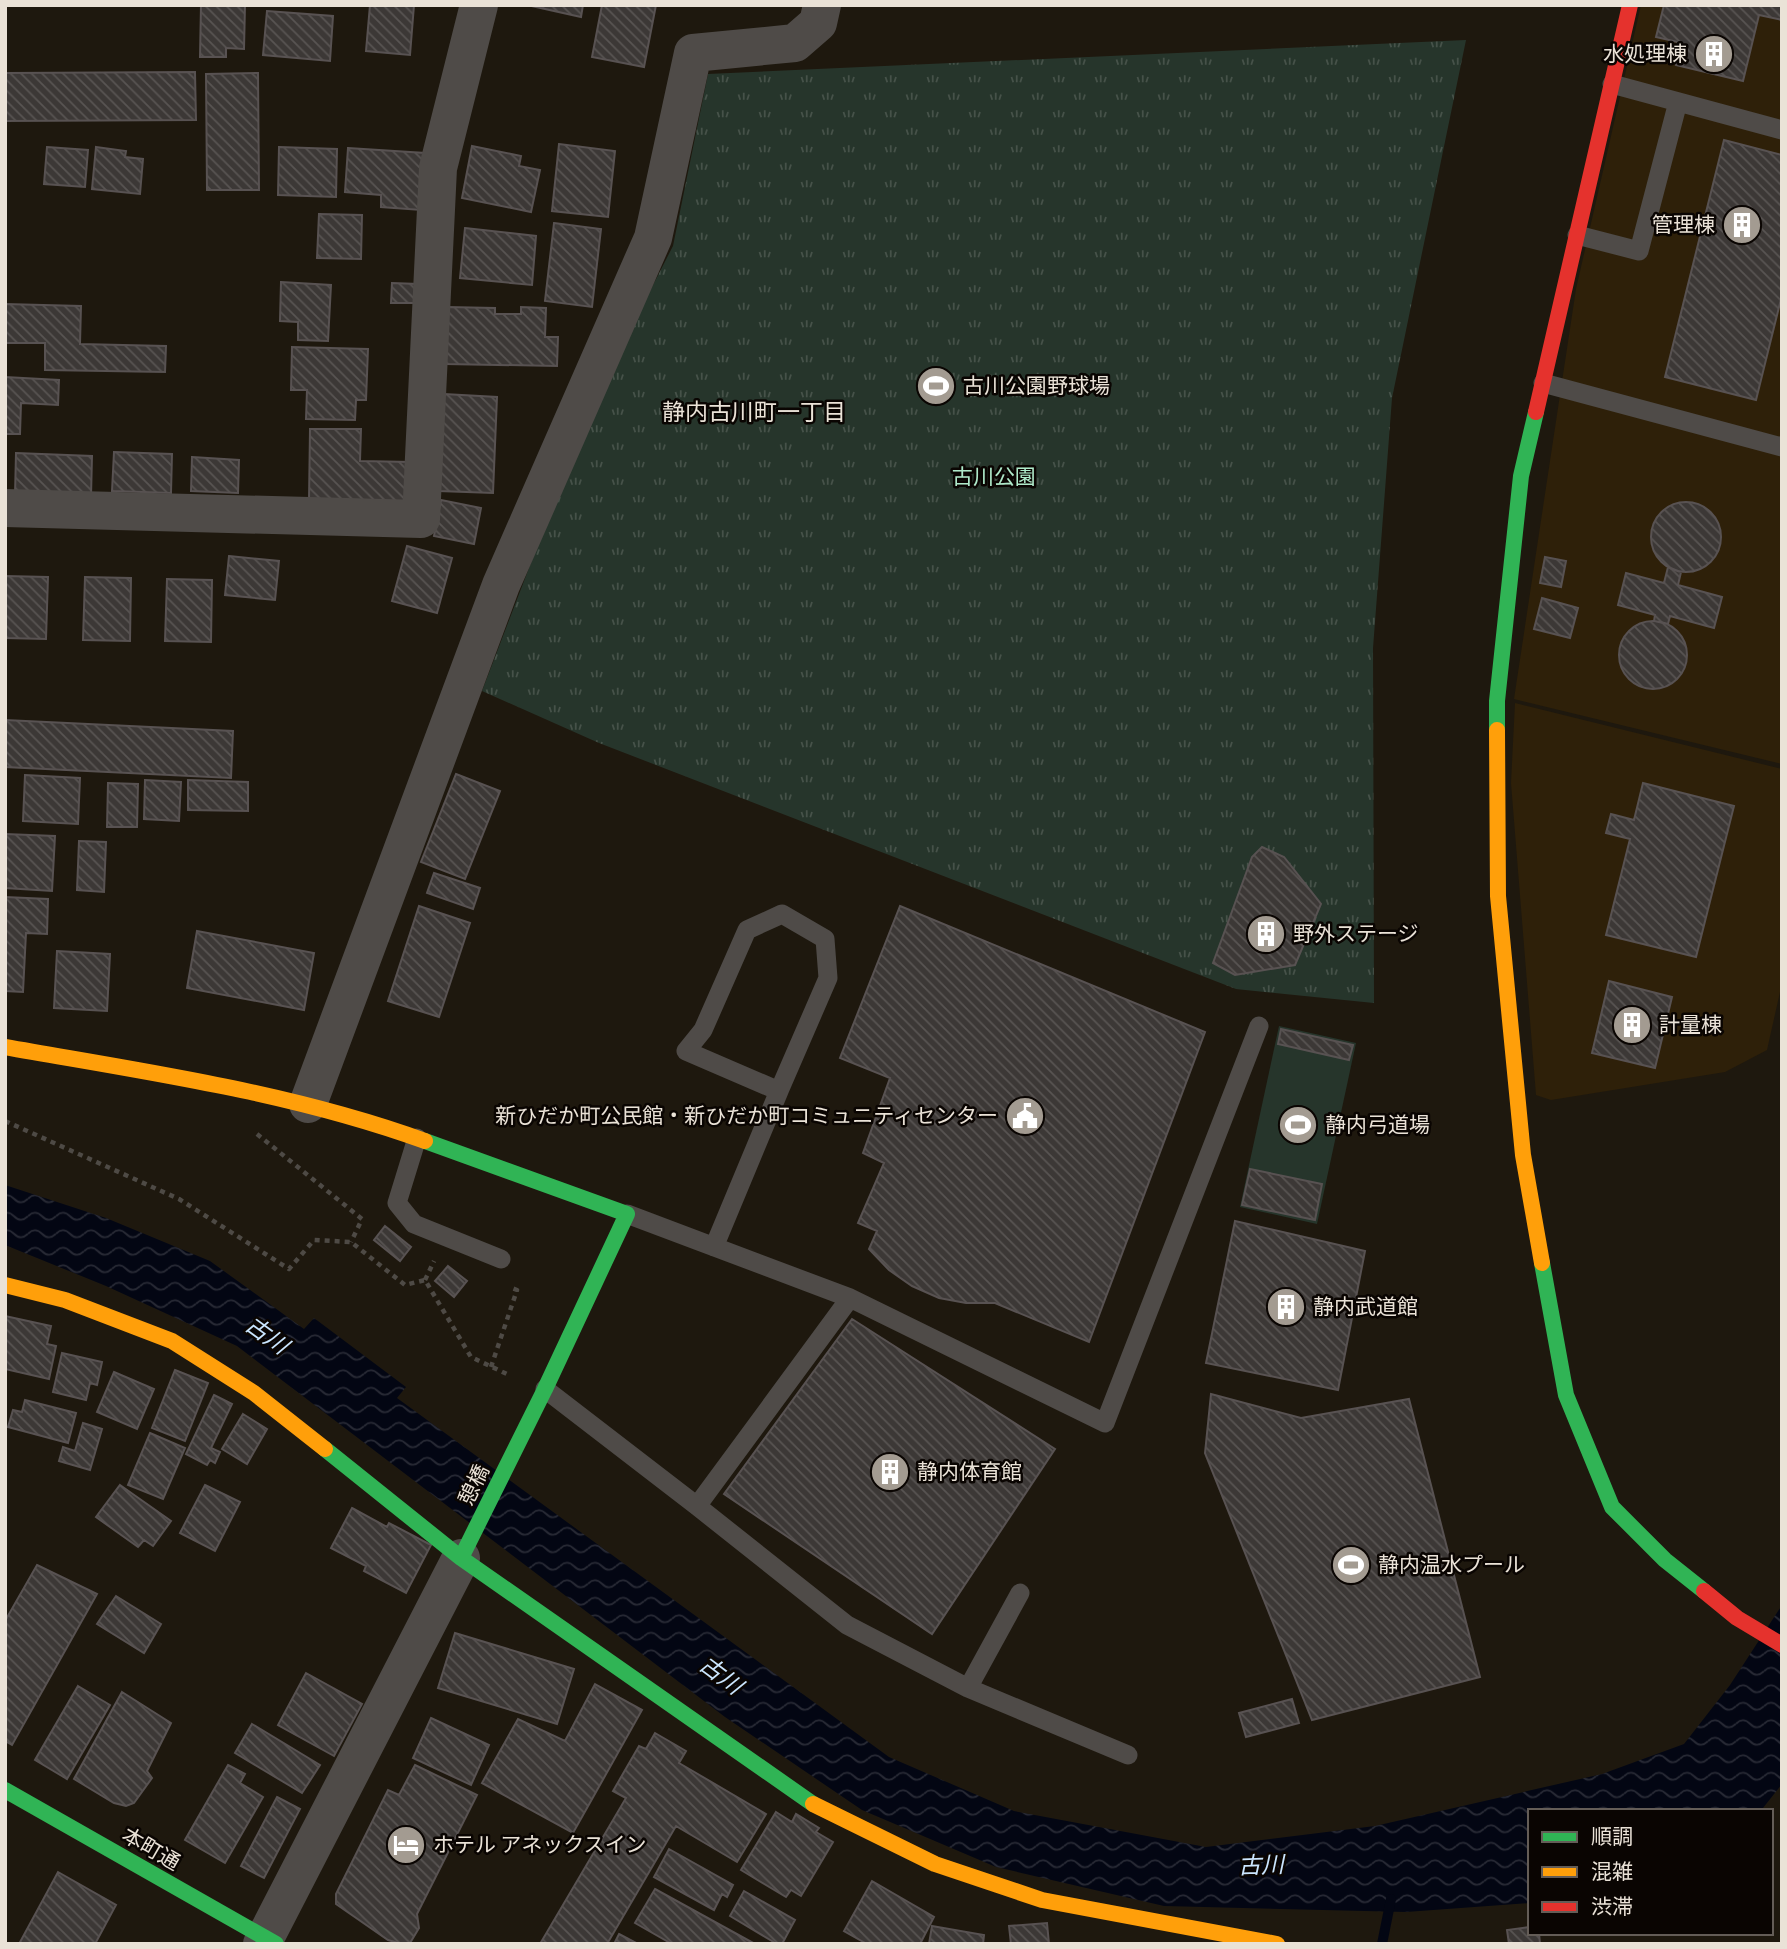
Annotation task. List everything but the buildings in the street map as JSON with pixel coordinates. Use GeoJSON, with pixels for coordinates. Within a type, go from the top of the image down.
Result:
{"type":"FeatureCollection","features":[{"type":"Feature","properties":{"kind":"street"},"geometry":{"type":"LineString","coordinates":[[5,508],[421,519],[438,168],[446,107],[479,5]]}},
{"type":"Feature","properties":{"kind":"street"},"geometry":{"type":"LineString","coordinates":[[308,1104],[501,585],[653,238],[693,54],[795,43],[818,23],[822,5]]}},
{"type":"Feature","properties":{"kind":"street"},"geometry":{"type":"LineString","coordinates":[[1630,5],[1521,476],[1497,701],[1498,896],[1523,1155],[1566,1395],[1612,1507],[1665,1560],[1737,1618],[1782,1646]]}},
{"type":"Feature","properties":{"kind":"street"},"geometry":{"type":"LineString","coordinates":[[5,1047],[308,1104],[417,1138],[627,1213]]}},
{"type":"Feature","properties":{"kind":"street","name":"憩橋"},"geometry":{"type":"LineString","coordinates":[[461,1558],[545,1389],[627,1213]]}},
{"type":"Feature","properties":{"kind":"street"},"geometry":{"type":"LineString","coordinates":[[5,1285],[65,1300],[172,1341],[254,1393],[461,1558],[817,1806],[935,1864],[1042,1900],[1277,1944]]}},
{"type":"Feature","properties":{"kind":"street"},"geometry":{"type":"LineString","coordinates":[[267,1942],[461,1558]]}},
{"type":"Feature","properties":{"kind":"street","name":"本町通"},"geometry":{"type":"LineString","coordinates":[[5,1790],[267,1942]]}},
{"type":"Feature","properties":{"kind":"lane"},"geometry":{"type":"LineString","coordinates":[[1612,84],[1782,130]]}},
{"type":"Feature","properties":{"kind":"lane"},"geometry":{"type":"LineString","coordinates":[[1577,235],[1639,251],[1678,102]]}},
{"type":"Feature","properties":{"kind":"lane"},"geometry":{"type":"LineString","coordinates":[[1543,383],[1782,447]]}},
{"type":"Feature","properties":{"kind":"lane"},"geometry":{"type":"LineString","coordinates":[[714,1247],[828,978],[825,939],[782,914],[747,930],[703,1030],[686,1051],[779,1091]]}},
{"type":"Feature","properties":{"kind":"lane"},"geometry":{"type":"LineString","coordinates":[[627,1213],[850,1298],[1105,1423],[1259,1026]]}},
{"type":"Feature","properties":{"kind":"lane"},"geometry":{"type":"LineString","coordinates":[[417,1138],[397,1203],[414,1224],[501,1259]]}},
{"type":"Feature","properties":{"kind":"lane"},"geometry":{"type":"LineString","coordinates":[[697,1506],[850,1298]]}},
{"type":"Feature","properties":{"kind":"lane"},"geometry":{"type":"LineString","coordinates":[[545,1389],[847,1625],[968,1688],[1128,1755]]}},
{"type":"Feature","properties":{"kind":"lane"},"geometry":{"type":"LineString","coordinates":[[968,1688],[1020,1593]]}},
{"type":"Feature","properties":{"kind":"path"},"geometry":{"type":"LineString","coordinates":[[5,1121],[179,1199],[289,1269],[314,1240],[351,1242],[405,1285],[425,1280]]}},
{"type":"Feature","properties":{"kind":"path"},"geometry":{"type":"LineString","coordinates":[[254,1132],[362,1219],[351,1242]]}},
{"type":"Feature","properties":{"kind":"path"},"geometry":{"type":"LineString","coordinates":[[425,1280],[435,1258],[447,1263]]}},
{"type":"Feature","properties":{"kind":"path"},"geometry":{"type":"LineString","coordinates":[[425,1280],[471,1357],[545,1389]]}},
{"type":"Feature","properties":{"kind":"path"},"geometry":{"type":"LineString","coordinates":[[491,1367],[517,1290],[505,1286]]}},
{"type":"Feature","properties":{"kind":"shaded area"},"geometry":{"type":"Polygon","coordinates":[[[1641,5],[1782,5],[1782,764],[1514,699],[1576,289],[1641,5]]]}},
{"type":"Feature","properties":{"kind":"shaded area"},"geometry":{"type":"Polygon","coordinates":[[[1515,703],[1782,769],[1782,983],[1767,1050],[1725,1072],[1551,1100],[1536,1095],[1511,783],[1515,703]]]}},
{"type":"Feature","properties":{"kind":"green space","name":"古川公園"},"geometry":{"type":"Polygon","coordinates":[[[1466,40],[1392,398],[1373,648],[1374,1003],[1236,989],[599,743],[482,691],[591,406],[673,246],[708,74],[1466,40]]]}},
{"type":"Feature","properties":{"kind":"green space","name":"静内弓道場"},"geometry":{"type":"Polygon","coordinates":[[[1279,1026],[1356,1043],[1317,1224],[1240,1207],[1279,1026]]]}},
{"type":"Feature","properties":{"kind":"water","name":"古川"},"geometry":{"type":"Polygon","coordinates":[[[5,1185],[106,1218],[210,1261],[304,1329],[314,1318],[406,1387],[397,1398],[889,1757],[1014,1811],[1206,1847],[1375,1826],[1602,1774],[1684,1744],[1730,1685],[1782,1605],[1782,1784],[1762,1809],[1528,1809],[1528,1903],[1406,1912],[1164,1906],[996,1867],[862,1810],[725,1717],[237,1346],[106,1286],[5,1245],[5,1185]]]}},
{"type":"Feature","properties":{"kind":"waterway"},"geometry":{"type":"LineString","coordinates":[[1382,1944],[1391,1899]]}},
{"type":"Feature","properties":{"kind":"traffic: fast"},"geometry":{"type":"LineString","coordinates":[[1497,730],[1497,701],[1521,476],[1536,412]]}},
{"type":"Feature","properties":{"kind":"traffic: fast"},"geometry":{"type":"LineString","coordinates":[[425,1141],[627,1214],[545,1389],[461,1558]]}},
{"type":"Feature","properties":{"kind":"traffic: fast"},"geometry":{"type":"LineString","coordinates":[[1542,1263],[1566,1395],[1612,1507],[1665,1560],[1704,1591]]}},
{"type":"Feature","properties":{"kind":"traffic: fast"},"geometry":{"type":"LineString","coordinates":[[325,1449],[461,1558],[813,1804]]}},
{"type":"Feature","properties":{"kind":"traffic: fast"},"geometry":{"type":"LineString","coordinates":[[5,1790],[276,1944]]}},
{"type":"Feature","properties":{"kind":"traffic: slow"},"geometry":{"type":"LineString","coordinates":[[1497,730],[1498,896],[1523,1155],[1542,1263]]}},
{"type":"Feature","properties":{"kind":"traffic: slow"},"geometry":{"type":"LineString","coordinates":[[5,1047],[270,1096],[374,1124],[425,1141]]}},
{"type":"Feature","properties":{"kind":"traffic: slow"},"geometry":{"type":"LineString","coordinates":[[5,1285],[65,1300],[172,1341],[254,1393],[325,1449]]}},
{"type":"Feature","properties":{"kind":"traffic: slow"},"geometry":{"type":"LineString","coordinates":[[813,1804],[935,1864],[1042,1900],[1277,1944]]}},
{"type":"Feature","properties":{"kind":"traffic: jam"},"geometry":{"type":"LineString","coordinates":[[1536,412],[1630,5]]}},
{"type":"Feature","properties":{"kind":"traffic: jam"},"geometry":{"type":"LineString","coordinates":[[1704,1591],[1737,1618],[1782,1645]]}},
{"type":"Feature","properties":{"kind":"place","name":"水処理棟"},"geometry":{"type":"Point","coordinates":[1714,54]}},
{"type":"Feature","properties":{"kind":"place","name":"管理棟"},"geometry":{"type":"Point","coordinates":[1742,225]}},
{"type":"Feature","properties":{"kind":"place","name":"古川公園野球場"},"geometry":{"type":"Point","coordinates":[936,386]}},
{"type":"Feature","properties":{"kind":"place","name":"野外ステージ"},"geometry":{"type":"Point","coordinates":[1266,934]}},
{"type":"Feature","properties":{"kind":"place","name":"計量棟"},"geometry":{"type":"Point","coordinates":[1632,1025]}},
{"type":"Feature","properties":{"kind":"place","name":"新ひだか町公民館・新ひだか町コミュニティセンター"},"geometry":{"type":"Point","coordinates":[1025,1116]}},
{"type":"Feature","properties":{"kind":"place","name":"静内弓道場"},"geometry":{"type":"Point","coordinates":[1298,1125]}},
{"type":"Feature","properties":{"kind":"place","name":"静内武道館"},"geometry":{"type":"Point","coordinates":[1286,1307]}},
{"type":"Feature","properties":{"kind":"place","name":"静内体育館"},"geometry":{"type":"Point","coordinates":[890,1472]}},
{"type":"Feature","properties":{"kind":"place","name":"静内温水プール"},"geometry":{"type":"Point","coordinates":[1351,1565]}},
{"type":"Feature","properties":{"kind":"place","name":"ホテル アネックスイン"},"geometry":{"type":"Point","coordinates":[406,1845]}},
{"type":"Feature","properties":{"kind":"district","name":"静内古川町一丁目"},"geometry":{"type":"Point","coordinates":[754,412]}}]}
